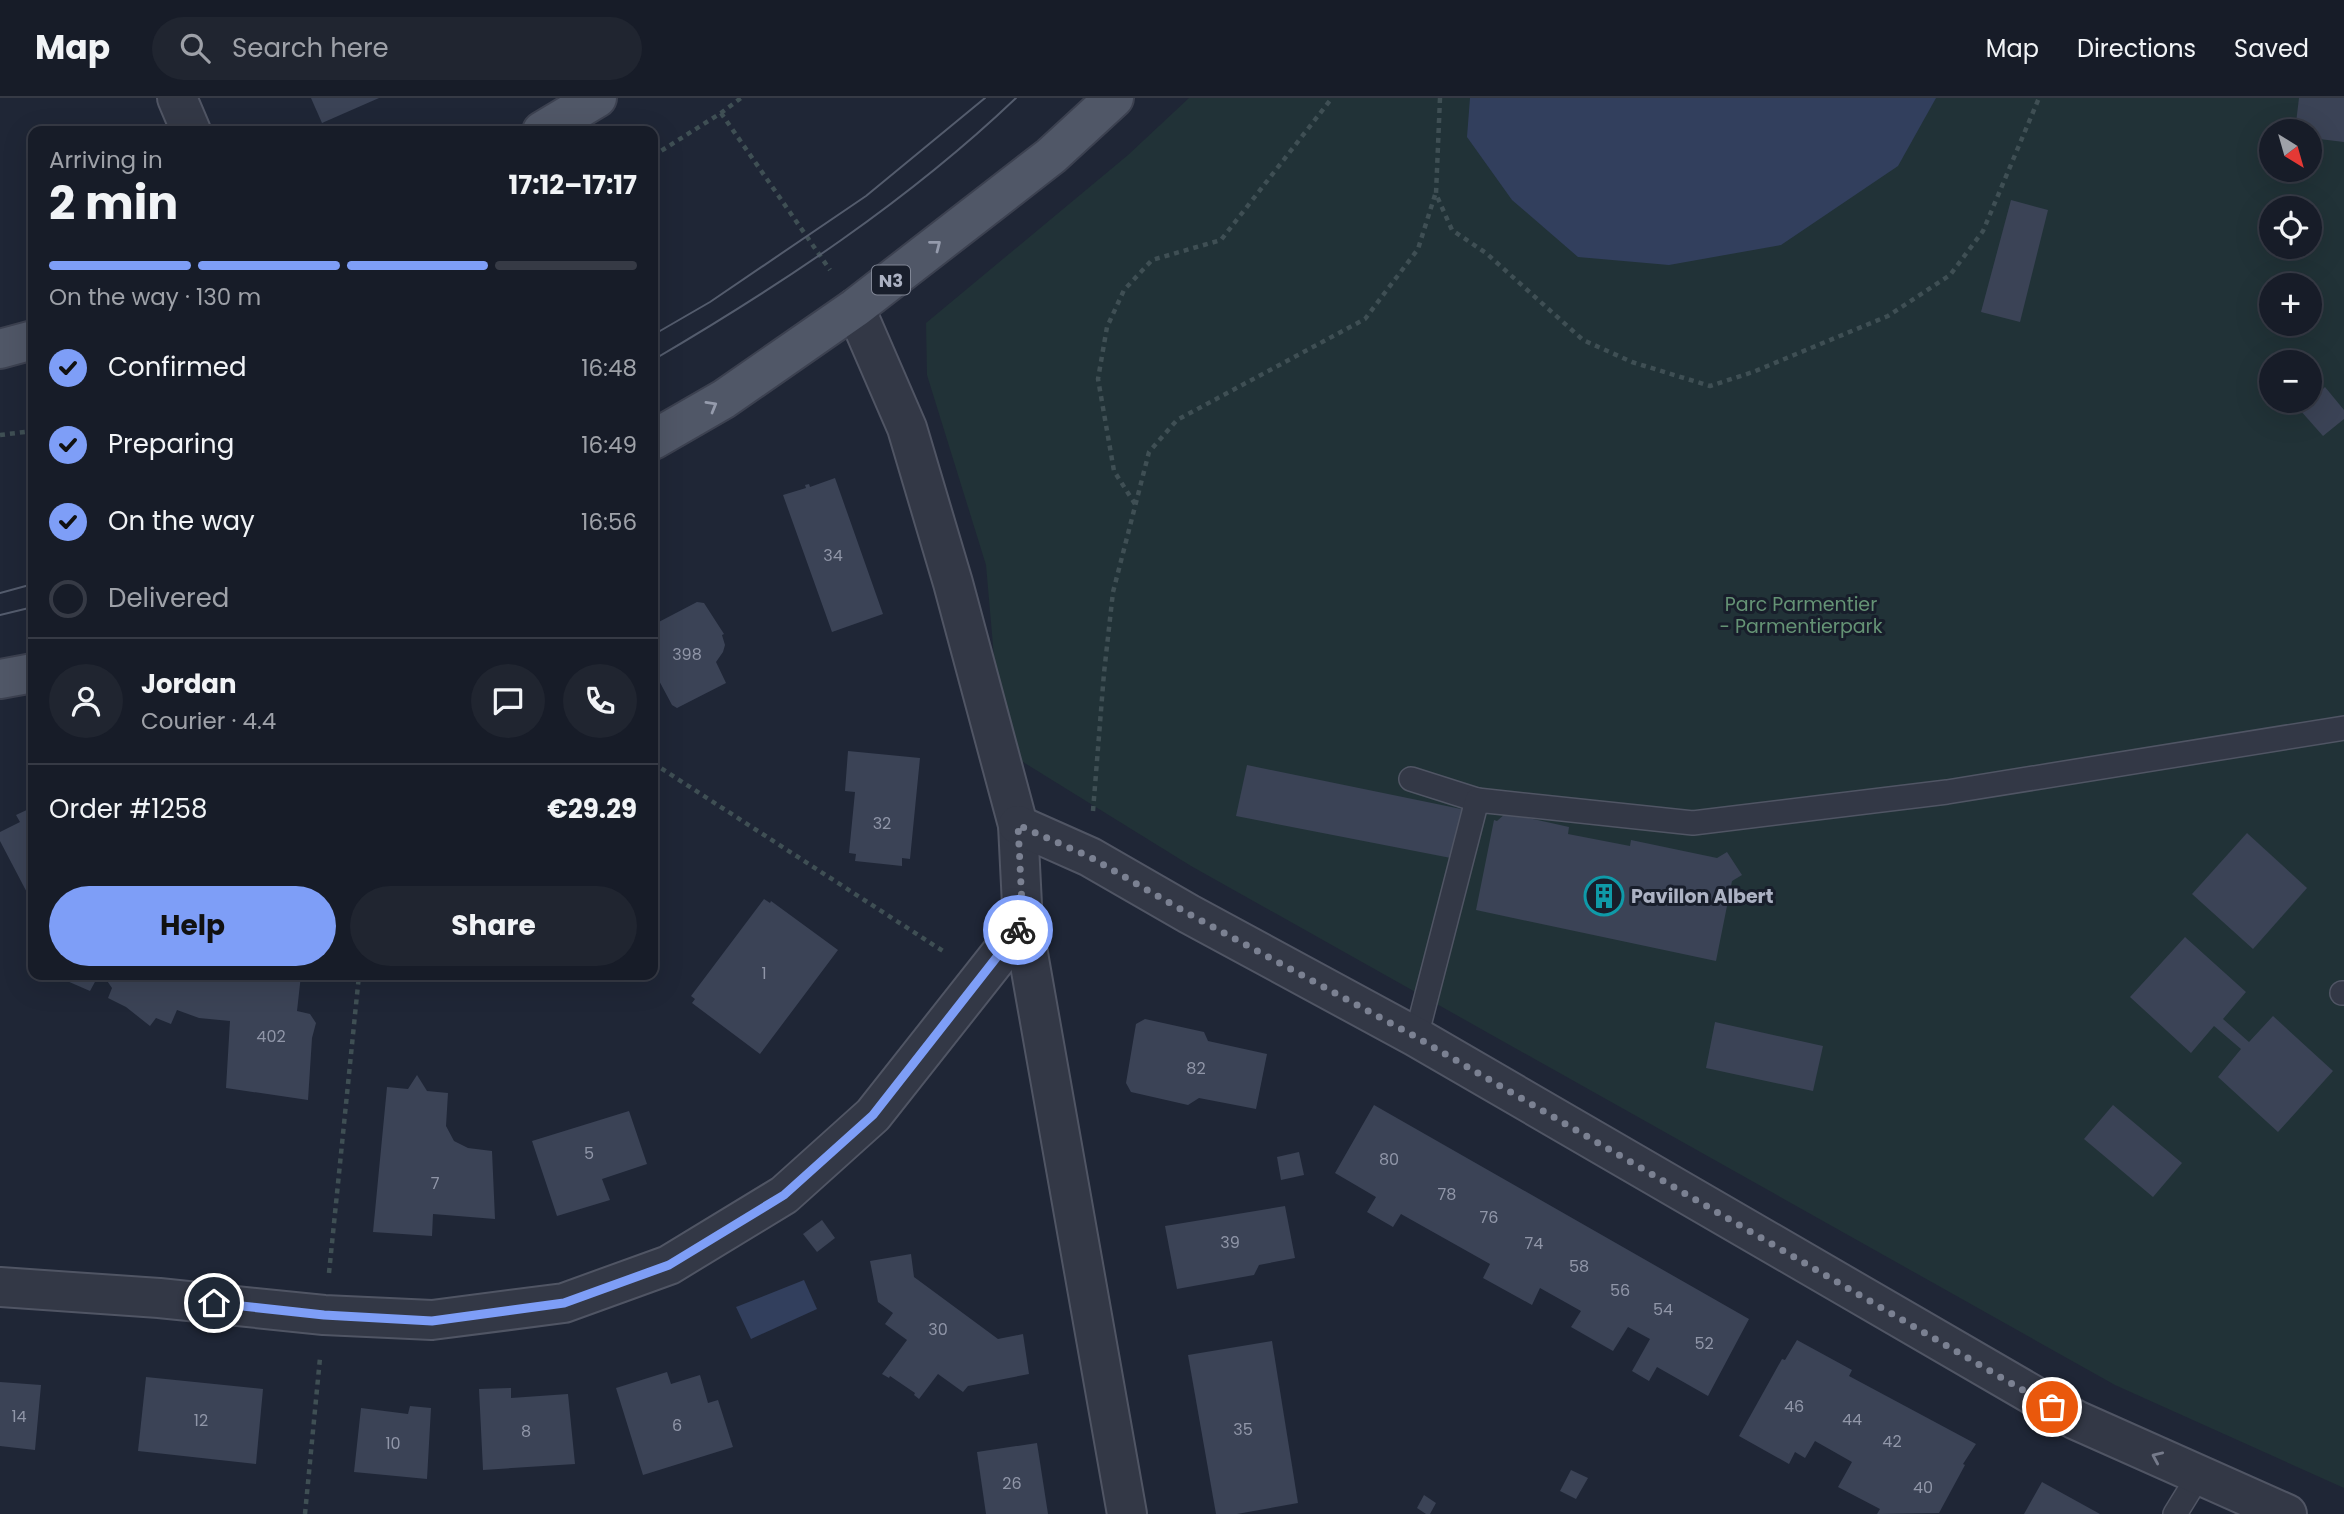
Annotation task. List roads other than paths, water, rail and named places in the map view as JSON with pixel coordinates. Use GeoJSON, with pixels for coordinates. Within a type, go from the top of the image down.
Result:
{"type":"FeatureCollection","features":[{"type":"Feature","properties":{"kind":"main road"},"geometry":{"type":"LineString","coordinates":[[550,126],[597,98]]}},
{"type":"Feature","properties":{"kind":"main road","name":"N3"},"geometry":{"type":"LineString","coordinates":[[658,437],[724,399],[855,308],[1051,156],[1114,98]]}},
{"type":"Feature","properties":{"kind":"main road"},"geometry":{"type":"LineString","coordinates":[[0,349],[28,341]]}},
{"type":"Feature","properties":{"kind":"main road"},"geometry":{"type":"LineString","coordinates":[[0,679],[28,674]]}},
{"type":"Feature","properties":{"kind":"street"},"geometry":{"type":"LineString","coordinates":[[177,98],[189,126]]}},
{"type":"Feature","properties":{"kind":"street"},"geometry":{"type":"LineString","coordinates":[[855,308],[907,428],[953,583],[1018,825],[1023,925],[1127,1514]]}},
{"type":"Feature","properties":{"kind":"street"},"geometry":{"type":"LineString","coordinates":[[1018,825],[1090,857],[1416,1037],[2076,1420],[2287,1514]]}},
{"type":"Feature","properties":{"kind":"street"},"geometry":{"type":"LineString","coordinates":[[0,1287],[159,1298],[324,1315],[432,1321],[564,1303],[669,1265],[784,1195],[873,1115],[1023,925]]}},
{"type":"Feature","properties":{"kind":"lane"},"geometry":{"type":"LineString","coordinates":[[1411,779],[1477,800],[1693,823],[1947,792],[2344,728]]}},
{"type":"Feature","properties":{"kind":"lane"},"geometry":{"type":"LineString","coordinates":[[1416,1037],[1477,800]]}},
{"type":"Feature","properties":{"kind":"lane"},"geometry":{"type":"LineString","coordinates":[[2175,1514],[2199,1475]]}},
{"type":"Feature","properties":{"kind":"water"},"geometry":{"type":"Polygon","coordinates":[[[1470,98],[1936,98],[1898,166],[1781,245],[1669,265],[1578,257],[1512,200],[1467,137],[1470,98]]]}},
{"type":"Feature","properties":{"kind":"water"},"geometry":{"type":"Polygon","coordinates":[[[804,1280],[817,1309],[751,1339],[736,1307],[804,1280]]]}},
{"type":"Feature","properties":{"kind":"tram line"},"geometry":{"type":"LineString","coordinates":[[658,332],[710,302],[866,196],[985,98]]}},
{"type":"Feature","properties":{"kind":"tram line"},"geometry":{"type":"LineString","coordinates":[[658,357],[749,302],[842,240],[932,172],[1016,98]]}},
{"type":"Feature","properties":{"kind":"tram line"},"geometry":{"type":"LineString","coordinates":[[0,593],[28,585]]}},
{"type":"Feature","properties":{"kind":"tram line"},"geometry":{"type":"LineString","coordinates":[[0,615],[28,608]]}},
{"type":"Feature","properties":{"kind":"place","name":"Pavillon Albert"},"geometry":{"type":"Point","coordinates":[1604,896]}},
{"type":"Feature","properties":{"kind":"park label","name":"Parc Parmentier - Parmentierpark"},"geometry":{"type":"Point","coordinates":[1801,615]}}]}
